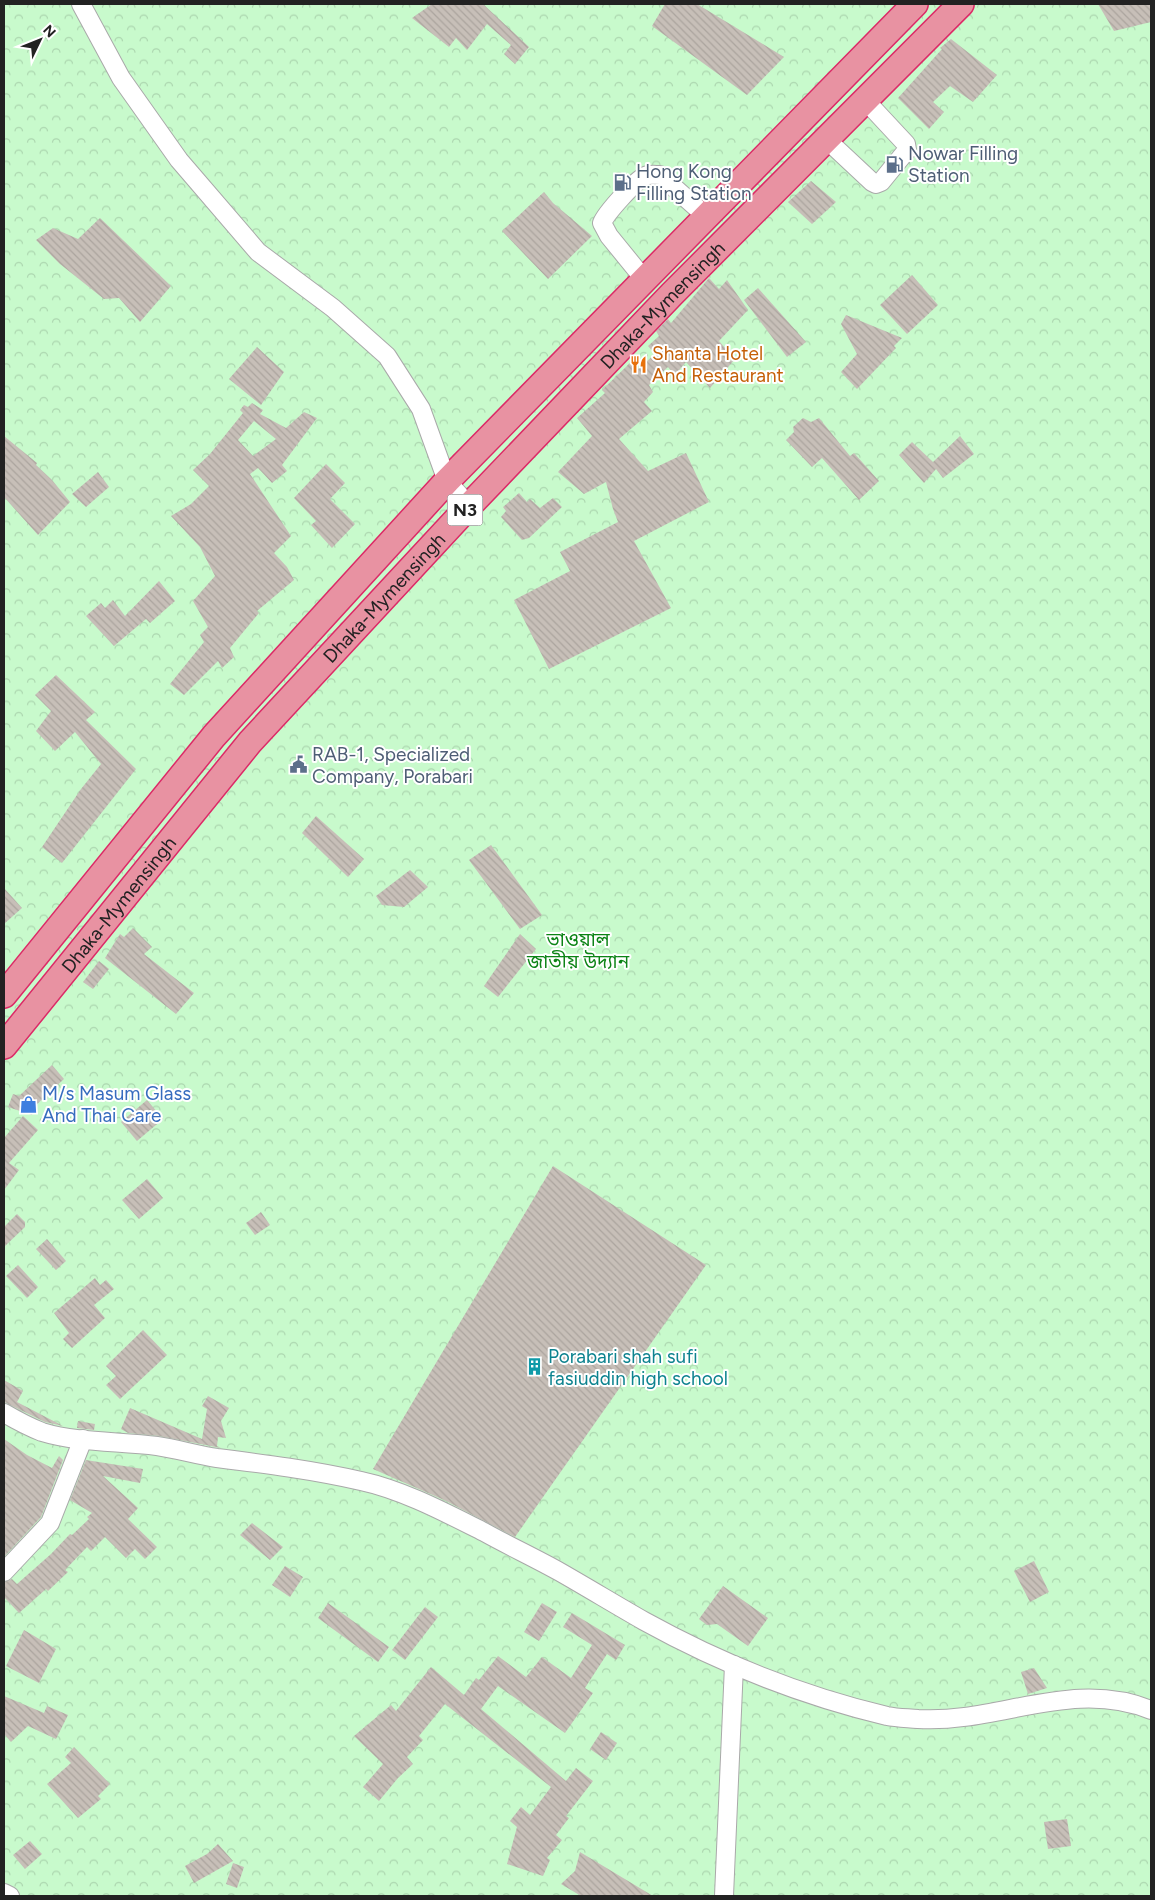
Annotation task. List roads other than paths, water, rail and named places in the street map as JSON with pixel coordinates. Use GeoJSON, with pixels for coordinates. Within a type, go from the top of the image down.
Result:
{"type":"FeatureCollection","features":[{"type":"Feature","properties":{"kind":"highway","name":"Dhaka-Mymensingh"},"geometry":{"type":"LineString","coordinates":[[4,995],[214,736],[446,481],[915,4]]}},
{"type":"Feature","properties":{"kind":"highway","name":"Dhaka-Mymensingh"},"geometry":{"type":"LineString","coordinates":[[4,1046],[250,742],[469,506],[665,301],[961,4]]}},
{"type":"Feature","properties":{"kind":"street"},"geometry":{"type":"LineString","coordinates":[[81,4],[121,78],[168,146],[258,252],[333,308],[386,356],[421,409],[446,481],[469,506]]}},
{"type":"Feature","properties":{"kind":"street"},"geometry":{"type":"LineString","coordinates":[[826,139],[872,182],[876,184],[881,182],[908,150],[906,144],[865,100]]}},
{"type":"Feature","properties":{"kind":"street"},"geometry":{"type":"LineString","coordinates":[[644,279],[609,236],[602,222],[620,199],[644,176],[660,175],[706,216]]}},
{"type":"Feature","properties":{"kind":"street"},"geometry":{"type":"LineString","coordinates":[[4,1413],[41,1432],[60,1436],[160,1446],[214,1457],[294,1468],[364,1481],[436,1507],[557,1570],[689,1645],[734,1665],[829,1701],[892,1717],[940,1720],[984,1715],[1065,1699],[1100,1698],[1132,1702],[1151,1710]]}},
{"type":"Feature","properties":{"kind":"street"},"geometry":{"type":"LineString","coordinates":[[4,1572],[50,1523],[83,1439]]}},
{"type":"Feature","properties":{"kind":"street"},"geometry":{"type":"LineString","coordinates":[[724,1896],[734,1665]]}},
{"type":"Feature","properties":{"kind":"street"},"geometry":{"type":"LineString","coordinates":[[4,1893],[10,1896]]}},
{"type":"Feature","properties":{"kind":"place","name":"Nowar Filling Station"},"geometry":{"type":"Point","coordinates":[894,164]}},
{"type":"Feature","properties":{"kind":"place","name":"Hong Kong Filling Station"},"geometry":{"type":"Point","coordinates":[622,182]}},
{"type":"Feature","properties":{"kind":"place","name":"Shanta Hotel And Restaurant"},"geometry":{"type":"Point","coordinates":[638,364]}},
{"type":"Feature","properties":{"kind":"place","name":"RAB-1, Specialized Company, Porabari"},"geometry":{"type":"Point","coordinates":[298,765]}},
{"type":"Feature","properties":{"kind":"place","name":"M/s Masum Glass And Thai Care"},"geometry":{"type":"Point","coordinates":[28,1104]}},
{"type":"Feature","properties":{"kind":"place","name":"Porabari shah sufi fasiuddin high school"},"geometry":{"type":"Point","coordinates":[534,1367]}},
{"type":"Feature","properties":{"kind":"park label","name":"ভাওয়াল জাতীয় উদ্যান"},"geometry":{"type":"Point","coordinates":[578,950]}}]}
